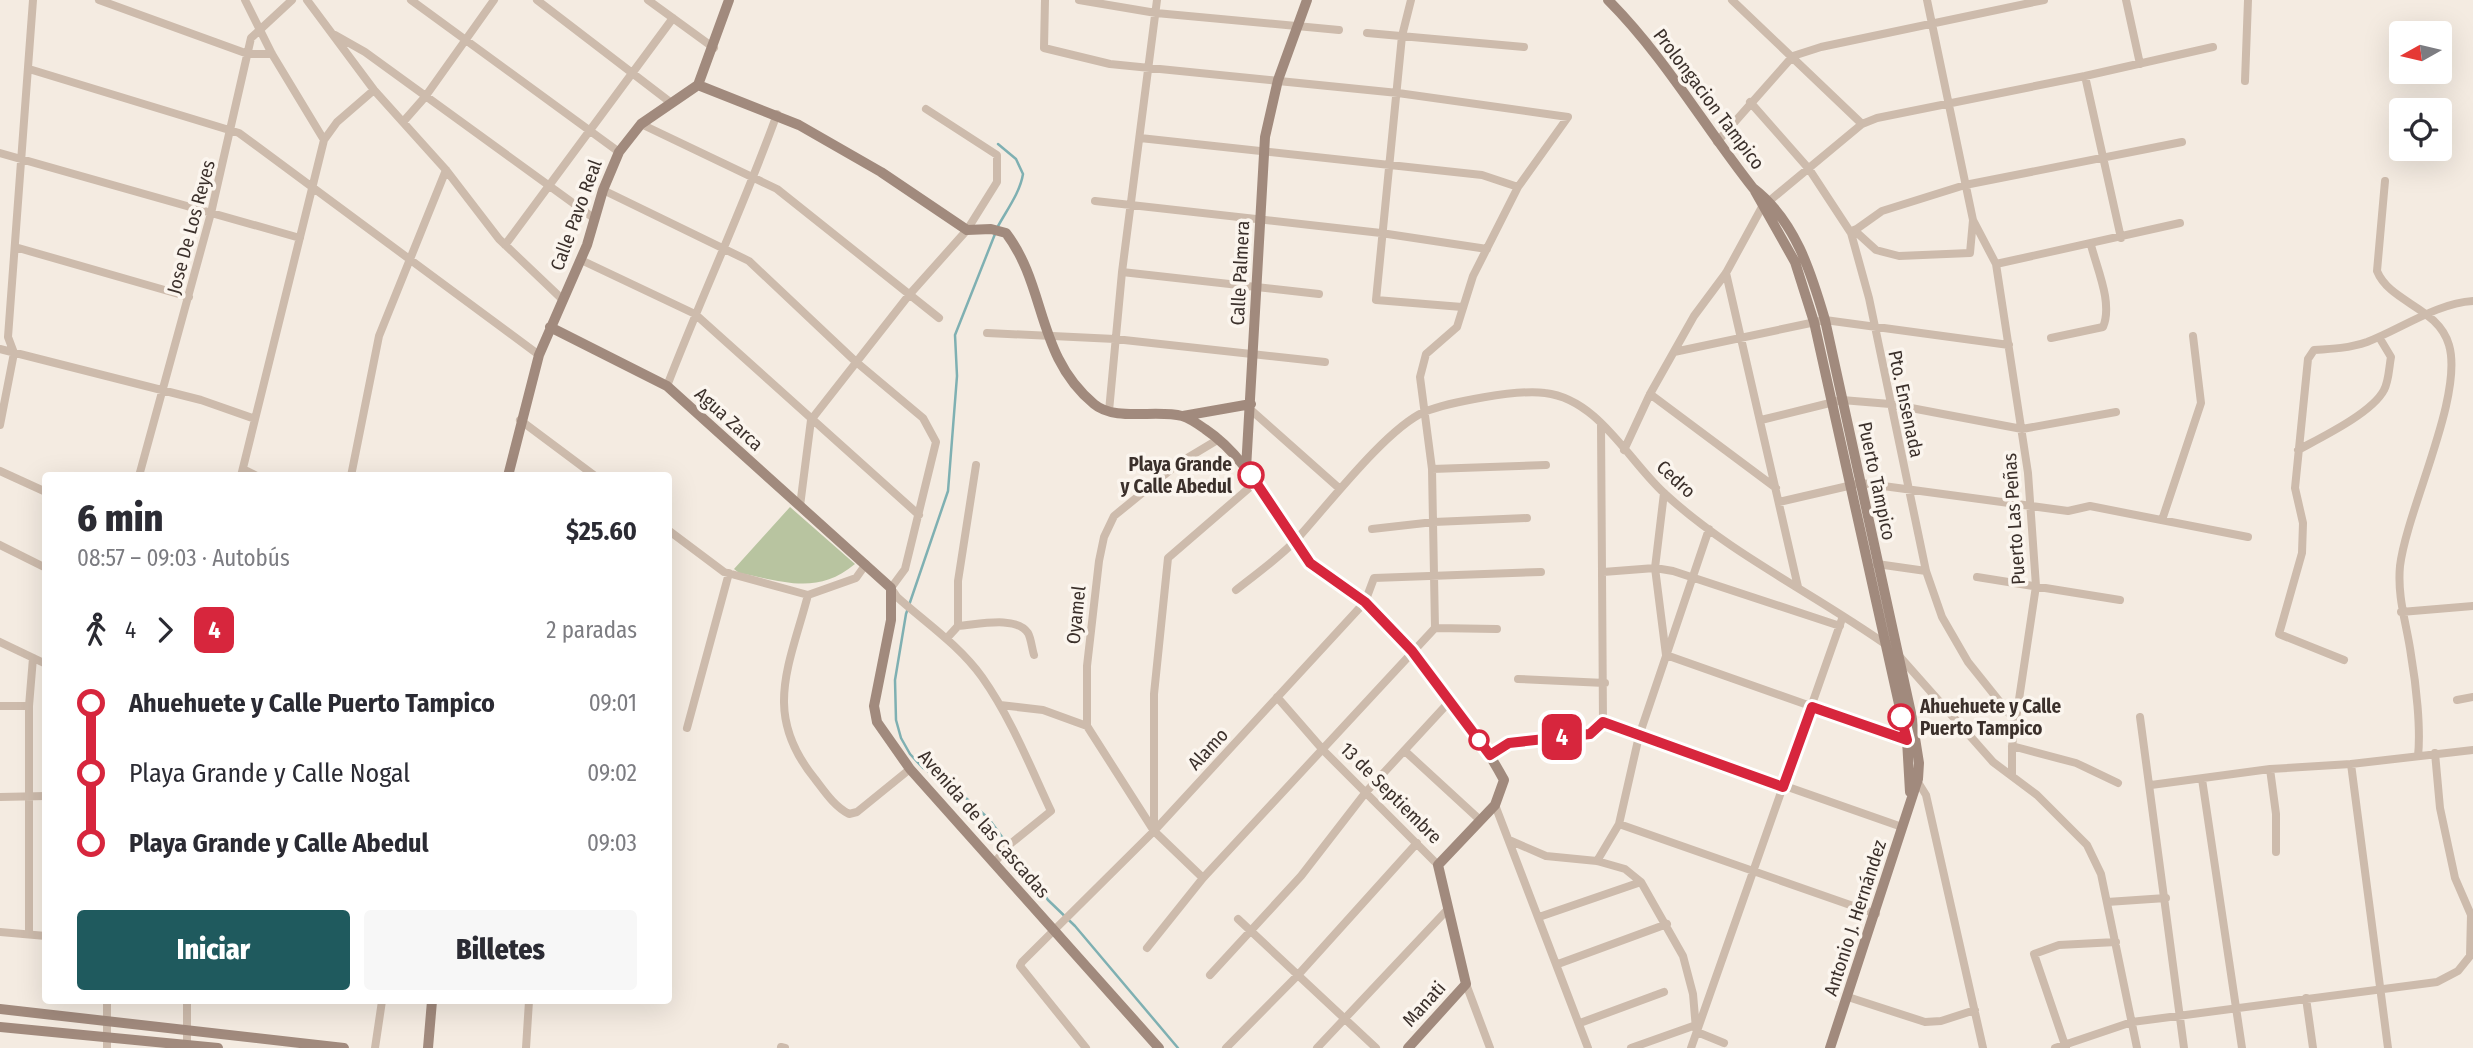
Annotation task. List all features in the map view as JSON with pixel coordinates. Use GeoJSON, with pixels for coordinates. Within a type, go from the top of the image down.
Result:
{"type":"FeatureCollection","features":[{"type":"Feature","properties":{"kind":"street"},"geometry":{"type":"LineString","coordinates":[[0,425],[14,353],[8,337],[33,0]]}},
{"type":"Feature","properties":{"kind":"street"},"geometry":{"type":"LineString","coordinates":[[99,0],[248,54],[272,54]]}},
{"type":"Feature","properties":{"kind":"street"},"geometry":{"type":"LineString","coordinates":[[245,0],[272,54],[324,140]]}},
{"type":"Feature","properties":{"kind":"street","name":"Jose De Los Reyes"},"geometry":{"type":"LineString","coordinates":[[140,472],[211,214],[251,38],[292,0]]}},
{"type":"Feature","properties":{"kind":"street"},"geometry":{"type":"LineString","coordinates":[[307,0],[374,90],[446,170],[505,245],[562,299]]}},
{"type":"Feature","properties":{"kind":"street"},"geometry":{"type":"LineString","coordinates":[[411,0],[619,152]]}},
{"type":"Feature","properties":{"kind":"street"},"geometry":{"type":"LineString","coordinates":[[403,121],[425,97],[494,0]]}},
{"type":"Feature","properties":{"kind":"street"},"geometry":{"type":"LineString","coordinates":[[537,0],[670,102]]}},
{"type":"Feature","properties":{"kind":"street"},"geometry":{"type":"LineString","coordinates":[[648,0],[714,48]]}},
{"type":"Feature","properties":{"kind":"street"},"geometry":{"type":"LineString","coordinates":[[729,0],[714,48],[698,85],[777,114],[881,172],[967,230],[991,229],[1006,233],[1027,272],[1048,338],[1065,374],[1096,406],[1109,411],[1183,416],[1251,407],[1340,489]]}},
{"type":"Feature","properties":{"kind":"street"},"geometry":{"type":"LineString","coordinates":[[1056,0],[1045,4],[1044,48],[1110,64],[1398,93],[1568,117],[1518,187],[1487,249],[1462,307],[1457,327],[1426,354],[1420,377],[1432,470],[1435,628],[1324,751],[1203,878],[1147,948]]}},
{"type":"Feature","properties":{"kind":"street"},"geometry":{"type":"LineString","coordinates":[[1079,0],[1156,13],[1339,30]]}},
{"type":"Feature","properties":{"kind":"street"},"geometry":{"type":"LineString","coordinates":[[1109,411],[1122,272],[1133,205],[1157,0]]}},
{"type":"Feature","properties":{"kind":"street","name":"Calle Palmera"},"geometry":{"type":"LineString","coordinates":[[1246,469],[1263,151],[1278,80],[1307,0]]}},
{"type":"Feature","properties":{"kind":"street"},"geometry":{"type":"LineString","coordinates":[[1411,0],[1402,36],[1376,300],[1462,307]]}},
{"type":"Feature","properties":{"kind":"street","name":"Prolongacion Tampico"},"geometry":{"type":"LineString","coordinates":[[1608,0],[1630,22],[1765,203]]}},
{"type":"Feature","properties":{"kind":"street"},"geometry":{"type":"LineString","coordinates":[[1732,0],[1862,124]]}},
{"type":"Feature","properties":{"kind":"street","name":"Puerto Las Peñas"},"geometry":{"type":"LineString","coordinates":[[1927,0],[1973,220],[1996,264],[2031,504],[2036,586],[2012,746],[2012,775]]}},
{"type":"Feature","properties":{"kind":"street"},"geometry":{"type":"LineString","coordinates":[[1717,142],[1749,102],[1793,56],[1821,47],[2044,0]]}},
{"type":"Feature","properties":{"kind":"street"},"geometry":{"type":"LineString","coordinates":[[2126,0],[2140,64]]}},
{"type":"Feature","properties":{"kind":"street"},"geometry":{"type":"LineString","coordinates":[[2245,81],[2248,0]]}},
{"type":"Feature","properties":{"kind":"street"},"geometry":{"type":"LineString","coordinates":[[505,245],[673,18]]}},
{"type":"Feature","properties":{"kind":"street"},"geometry":{"type":"LineString","coordinates":[[331,33],[365,52],[595,219]]}},
{"type":"Feature","properties":{"kind":"street"},"geometry":{"type":"LineString","coordinates":[[1367,33],[1524,47]]}},
{"type":"Feature","properties":{"kind":"street"},"geometry":{"type":"LineString","coordinates":[[1624,450],[1650,394],[1694,316],[1726,273],[1765,203],[1862,124],[1948,102],[2085,76],[2213,47]]}},
{"type":"Feature","properties":{"kind":"street"},"geometry":{"type":"LineString","coordinates":[[29,69],[232,129],[313,184],[411,261],[539,355]]}},
{"type":"Feature","properties":{"kind":"street"},"geometry":{"type":"LineString","coordinates":[[2085,76],[2121,238]]}},
{"type":"Feature","properties":{"kind":"street","name":"Calle Pavo Real"},"geometry":{"type":"LineString","coordinates":[[509,472],[520,420],[539,355],[581,260],[603,190],[619,152],[641,124],[698,85]]}},
{"type":"Feature","properties":{"kind":"street"},"geometry":{"type":"LineString","coordinates":[[242,472],[324,140],[337,122],[374,90]]}},
{"type":"Feature","properties":{"kind":"street","name":"Pto. Ensenada"},"geometry":{"type":"LineString","coordinates":[[1749,102],[1810,169],[1852,232],[1926,571],[1942,617],[1968,662],[2016,722]]}},
{"type":"Feature","properties":{"kind":"street"},"geometry":{"type":"LineString","coordinates":[[800,506],[811,420],[909,295],[967,230],[997,182],[997,155],[926,108]]}},
{"type":"Feature","properties":{"kind":"street"},"geometry":{"type":"LineString","coordinates":[[667,386],[723,245],[753,180],[777,114]]}},
{"type":"Feature","properties":{"kind":"street"},"geometry":{"type":"LineString","coordinates":[[641,124],[753,180],[777,189],[939,318]]}},
{"type":"Feature","properties":{"kind":"street"},"geometry":{"type":"LineString","coordinates":[[1140,138],[1482,175],[1518,187]]}},
{"type":"Feature","properties":{"kind":"street"},"geometry":{"type":"LineString","coordinates":[[1973,220],[1970,253],[1899,256],[1876,250],[1852,232],[1882,211],[1965,185],[2182,142]]}},
{"type":"Feature","properties":{"kind":"street"},"geometry":{"type":"LineString","coordinates":[[0,153],[300,238]]}},
{"type":"Feature","properties":{"kind":"street"},"geometry":{"type":"LineString","coordinates":[[352,472],[379,336],[446,170]]}},
{"type":"Feature","properties":{"kind":"street"},"geometry":{"type":"LineString","coordinates":[[2385,181],[2377,271],[2383,284],[2430,315],[2449,345],[2450,383],[2400,564],[2401,612],[2412,657],[2420,740],[2418,756]]}},
{"type":"Feature","properties":{"kind":"street"},"geometry":{"type":"LineString","coordinates":[[603,190],[723,245],[749,261],[855,361],[923,418],[936,442],[905,569],[894,592],[947,638],[981,676],[1000,705],[1051,811],[1009,845],[995,862]]}},
{"type":"Feature","properties":{"kind":"street"},"geometry":{"type":"LineString","coordinates":[[1095,201],[1381,233],[1487,249]]}},
{"type":"Feature","properties":{"kind":"street","name":"Puerto Tampico"},"geometry":{"type":"LineString","coordinates":[[1765,203],[1804,256],[1911,713],[1914,778]]}},
{"type":"Feature","properties":{"kind":"street"},"geometry":{"type":"LineString","coordinates":[[1996,264],[2091,245],[2180,223]]}},
{"type":"Feature","properties":{"kind":"street"},"geometry":{"type":"LineString","coordinates":[[2051,338],[2103,327],[2107,317],[2105,301],[2091,245]]}},
{"type":"Feature","properties":{"kind":"street"},"geometry":{"type":"LineString","coordinates":[[15,247],[189,298]]}},
{"type":"Feature","properties":{"kind":"street"},"geometry":{"type":"LineString","coordinates":[[581,260],[695,314],[919,515]]}},
{"type":"Feature","properties":{"kind":"street"},"geometry":{"type":"LineString","coordinates":[[1122,272],[1319,294]]}},
{"type":"Feature","properties":{"kind":"street"},"geometry":{"type":"LineString","coordinates":[[1726,273],[1743,337],[1798,587]]}},
{"type":"Feature","properties":{"kind":"street"},"geometry":{"type":"LineString","coordinates":[[2344,660],[2279,634],[2302,552],[2302,523],[2295,488],[2308,359],[2314,349],[2345,348],[2379,337],[2455,303],[2473,301]]}},
{"type":"Feature","properties":{"kind":"street"},"geometry":{"type":"LineString","coordinates":[[1674,352],[1819,321],[2009,345]]}},
{"type":"Feature","properties":{"kind":"street","name":"Agua Zarca"},"geometry":{"type":"LineString","coordinates":[[550,327],[667,386],[894,592]]}},
{"type":"Feature","properties":{"kind":"street"},"geometry":{"type":"LineString","coordinates":[[987,332],[1048,338],[1115,339],[1325,362]]}},
{"type":"Feature","properties":{"kind":"street"},"geometry":{"type":"LineString","coordinates":[[2162,520],[2201,403],[2193,336]]}},
{"type":"Feature","properties":{"kind":"street"},"geometry":{"type":"LineString","coordinates":[[2298,450],[2376,401],[2385,388],[2391,357],[2379,337]]}},
{"type":"Feature","properties":{"kind":"street"},"geometry":{"type":"LineString","coordinates":[[0,349],[161,393],[201,400],[255,419]]}},
{"type":"Feature","properties":{"kind":"street","name":"Cedro"},"geometry":{"type":"LineString","coordinates":[[1236,590],[1295,541],[1378,450],[1423,413],[1479,398],[1545,393],[1577,405],[1601,424],[1664,493],[1709,529],[1885,643],[1896,652],[1978,747],[2012,775]]}},
{"type":"Feature","properties":{"kind":"street"},"geometry":{"type":"LineString","coordinates":[[1650,394],[1776,488]]}},
{"type":"Feature","properties":{"kind":"street"},"geometry":{"type":"LineString","coordinates":[[1761,420],[1837,401],[1890,404],[2022,429],[2116,412]]}},
{"type":"Feature","properties":{"kind":"street"},"geometry":{"type":"LineString","coordinates":[[1183,416],[1219,439],[1246,469],[1310,563],[1365,602],[1412,651],[1490,755],[1504,780],[1495,805],[1438,865]]}},
{"type":"Feature","properties":{"kind":"street"},"geometry":{"type":"LineString","coordinates":[[520,420],[590,472]]}},
{"type":"Feature","properties":{"kind":"street"},"geometry":{"type":"LineString","coordinates":[[1490,755],[1509,743],[1590,734],[1603,722],[1605,683],[1599,453],[1601,424]]}},
{"type":"Feature","properties":{"kind":"street","name":"Oyamel"},"geometry":{"type":"LineString","coordinates":[[1087,726],[1087,666],[1093,601],[1104,537],[1114,516],[1143,489],[1219,439]]}},
{"type":"Feature","properties":{"kind":"street"},"geometry":{"type":"LineString","coordinates":[[947,638],[958,626],[958,581],[976,465]]}},
{"type":"Feature","properties":{"kind":"street"},"geometry":{"type":"LineString","coordinates":[[1432,470],[1546,465]]}},
{"type":"Feature","properties":{"kind":"street"},"geometry":{"type":"LineString","coordinates":[[0,471],[42,490]]}},
{"type":"Feature","properties":{"kind":"street"},"geometry":{"type":"LineString","coordinates":[[1154,831],[1154,694],[1168,558],[1256,482]]}},
{"type":"Feature","properties":{"kind":"street"},"geometry":{"type":"LineString","coordinates":[[1779,502],[1856,484],[1907,488],[2068,510],[2090,506],[2248,537]]}},
{"type":"Feature","properties":{"kind":"street","name":"Puerto Tampico"},"geometry":{"type":"LineString","coordinates":[[1856,484],[1885,643],[1914,778]]}},
{"type":"Feature","properties":{"kind":"street"},"geometry":{"type":"LineString","coordinates":[[1664,493],[1655,568],[1665,655]]}},
{"type":"Feature","properties":{"kind":"street"},"geometry":{"type":"LineString","coordinates":[[1372,529],[1434,522],[1527,518]]}},
{"type":"Feature","properties":{"kind":"street"},"geometry":{"type":"LineString","coordinates":[[1597,862],[1619,824],[1639,736],[1709,529]]}},
{"type":"Feature","properties":{"kind":"street"},"geometry":{"type":"LineString","coordinates":[[672,533],[729,573],[808,595],[856,578],[866,564]]}},
{"type":"Feature","properties":{"kind":"street"},"geometry":{"type":"LineString","coordinates":[[0,545],[42,566]]}},
{"type":"Feature","properties":{"kind":"street"},"geometry":{"type":"LineString","coordinates":[[1877,564],[1926,571]]}},
{"type":"Feature","properties":{"kind":"street"},"geometry":{"type":"LineString","coordinates":[[1603,572],[1655,568],[1693,576],[1840,626]]}},
{"type":"Feature","properties":{"kind":"street"},"geometry":{"type":"LineString","coordinates":[[1435,574],[1541,572]]}},
{"type":"Feature","properties":{"kind":"street"},"geometry":{"type":"LineString","coordinates":[[687,728],[729,573]]}},
{"type":"Feature","properties":{"kind":"street","name":"Alamo"},"geometry":{"type":"LineString","coordinates":[[1086,1048],[1020,966],[1154,831],[1365,602],[1374,578],[1435,574]]}},
{"type":"Feature","properties":{"kind":"street"},"geometry":{"type":"LineString","coordinates":[[1977,577],[2120,600]]}},
{"type":"Feature","properties":{"kind":"street","name":"Avenida de las Cascadas"},"geometry":{"type":"LineString","coordinates":[[894,592],[874,706],[877,722],[910,769],[1158,1048]]}},
{"type":"Feature","properties":{"kind":"street"},"geometry":{"type":"LineString","coordinates":[[808,595],[782,694],[783,722],[794,752],[838,808],[849,814],[857,812],[910,769]]}},
{"type":"Feature","properties":{"kind":"street"},"geometry":{"type":"LineString","coordinates":[[2401,612],[2473,606]]}},
{"type":"Feature","properties":{"kind":"street"},"geometry":{"type":"LineString","coordinates":[[1691,1048],[1843,616]]}},
{"type":"Feature","properties":{"kind":"street"},"geometry":{"type":"LineString","coordinates":[[958,626],[995,623],[1018,625],[1028,633],[1034,655]]}},
{"type":"Feature","properties":{"kind":"street"},"geometry":{"type":"LineString","coordinates":[[1435,628],[1497,629]]}},
{"type":"Feature","properties":{"kind":"street"},"geometry":{"type":"LineString","coordinates":[[0,642],[42,662]]}},
{"type":"Feature","properties":{"kind":"street"},"geometry":{"type":"LineString","coordinates":[[1665,655],[1907,740]]}},
{"type":"Feature","properties":{"kind":"street"},"geometry":{"type":"LineString","coordinates":[[29,934],[29,706],[33,658]]}},
{"type":"Feature","properties":{"kind":"street"},"geometry":{"type":"LineString","coordinates":[[1518,679],[1605,683]]}},
{"type":"Feature","properties":{"kind":"street","name":"13 de Septiembre"},"geometry":{"type":"LineString","coordinates":[[1277,697],[1324,751],[1438,865],[1466,984],[1490,1048]]}},
{"type":"Feature","properties":{"kind":"street"},"geometry":{"type":"LineString","coordinates":[[2457,700],[2473,697]]}},
{"type":"Feature","properties":{"kind":"street"},"geometry":{"type":"LineString","coordinates":[[1210,975],[1301,876],[1366,792],[1406,752],[1450,701]]}},
{"type":"Feature","properties":{"kind":"street"},"geometry":{"type":"LineString","coordinates":[[1000,705],[1043,710],[1087,726],[1154,831],[1203,878]]}},
{"type":"Feature","properties":{"kind":"street"},"geometry":{"type":"LineString","coordinates":[[0,706],[29,706]]}},
{"type":"Feature","properties":{"kind":"street"},"geometry":{"type":"LineString","coordinates":[[2140,717],[2184,1048]]}},
{"type":"Feature","properties":{"kind":"street"},"geometry":{"type":"LineString","coordinates":[[1603,722],[1902,827]]}},
{"type":"Feature","properties":{"kind":"street"},"geometry":{"type":"LineString","coordinates":[[2012,746],[2076,763],[2118,783]]}},
{"type":"Feature","properties":{"kind":"street"},"geometry":{"type":"LineString","coordinates":[[2151,785],[2270,769],[2351,764],[2473,750]]}},
{"type":"Feature","properties":{"kind":"street"},"geometry":{"type":"LineString","coordinates":[[1406,752],[1480,820]]}},
{"type":"Feature","properties":{"kind":"street"},"geometry":{"type":"LineString","coordinates":[[2055,1048],[2132,1021],[2437,982],[2458,971],[2470,956],[2472,915],[2455,878],[2447,843],[2440,808],[2435,753]]}},
{"type":"Feature","properties":{"kind":"street"},"geometry":{"type":"LineString","coordinates":[[2351,764],[2388,1048]]}},
{"type":"Feature","properties":{"kind":"street"},"geometry":{"type":"LineString","coordinates":[[2270,769],[2277,814],[2276,852]]}},
{"type":"Feature","properties":{"kind":"street"},"geometry":{"type":"LineString","coordinates":[[2012,775],[2037,794],[2087,845],[2101,874],[2137,1048]]}},
{"type":"Feature","properties":{"kind":"street"},"geometry":{"type":"LineString","coordinates":[[1914,778],[1926,795],[1983,1048]]}},
{"type":"Feature","properties":{"kind":"street","name":"Antonio J. Hernández"},"geometry":{"type":"LineString","coordinates":[[1830,1048],[1876,914],[1914,778]]}},
{"type":"Feature","properties":{"kind":"street"},"geometry":{"type":"LineString","coordinates":[[2202,779],[2242,1048]]}},
{"type":"Feature","properties":{"kind":"street"},"geometry":{"type":"LineString","coordinates":[[0,797],[42,796]]}},
{"type":"Feature","properties":{"kind":"street"},"geometry":{"type":"LineString","coordinates":[[1495,805],[1588,1048]]}},
{"type":"Feature","properties":{"kind":"street"},"geometry":{"type":"LineString","coordinates":[[1619,824],[1876,914]]}},
{"type":"Feature","properties":{"kind":"street"},"geometry":{"type":"LineString","coordinates":[[1509,840],[1546,856],[1597,862],[1625,869],[1641,883],[1683,956],[1693,994],[1696,1028]]}},
{"type":"Feature","properties":{"kind":"street"},"geometry":{"type":"LineString","coordinates":[[1226,1048],[1298,975],[1417,843]]}},
{"type":"Feature","properties":{"kind":"street"},"geometry":{"type":"LineString","coordinates":[[1539,917],[1641,883]]}},
{"type":"Feature","properties":{"kind":"street"},"geometry":{"type":"LineString","coordinates":[[2107,902],[2166,898]]}},
{"type":"Feature","properties":{"kind":"street"},"geometry":{"type":"LineString","coordinates":[[1317,1048],[1448,909]]}},
{"type":"Feature","properties":{"kind":"street"},"geometry":{"type":"LineString","coordinates":[[1238,919],[1376,1048]]}},
{"type":"Feature","properties":{"kind":"street"},"geometry":{"type":"LineString","coordinates":[[1558,964],[1667,924]]}},
{"type":"Feature","properties":{"kind":"street"},"geometry":{"type":"LineString","coordinates":[[0,932],[42,936]]}},
{"type":"Feature","properties":{"kind":"street"},"geometry":{"type":"LineString","coordinates":[[2066,1046],[2034,954],[2059,945],[2116,942]]}},
{"type":"Feature","properties":{"kind":"street","name":"Manati"},"geometry":{"type":"LineString","coordinates":[[1408,1048],[1466,984]]}},
{"type":"Feature","properties":{"kind":"street"},"geometry":{"type":"LineString","coordinates":[[1580,1023],[1664,992]]}},
{"type":"Feature","properties":{"kind":"street"},"geometry":{"type":"LineString","coordinates":[[1848,997],[1925,1021],[1941,1021],[1975,1010]]}},
{"type":"Feature","properties":{"kind":"street"},"geometry":{"type":"LineString","coordinates":[[2306,998],[2313,1048]]}},
{"type":"Feature","properties":{"kind":"street"},"geometry":{"type":"LineString","coordinates":[[107,1004],[107,1042]]}},
{"type":"Feature","properties":{"kind":"street"},"geometry":{"type":"LineString","coordinates":[[187,1004],[187,1046]]}},
{"type":"Feature","properties":{"kind":"street"},"geometry":{"type":"LineString","coordinates":[[375,1048],[382,1004]]}},
{"type":"Feature","properties":{"kind":"street"},"geometry":{"type":"LineString","coordinates":[[428,1048],[432,1004]]}},
{"type":"Feature","properties":{"kind":"street"},"geometry":{"type":"LineString","coordinates":[[526,1048],[529,1004]]}},
{"type":"Feature","properties":{"kind":"street"},"geometry":{"type":"LineString","coordinates":[[0,1009],[344,1048]]}},
{"type":"Feature","properties":{"kind":"street"},"geometry":{"type":"LineString","coordinates":[[0,1027],[107,1042],[218,1048]]}},
{"type":"Feature","properties":{"kind":"street"},"geometry":{"type":"LineString","coordinates":[[1631,1048],[1696,1028],[1724,1043]]}},
{"type":"Feature","properties":{"kind":"green space"},"geometry":{"type":"Polygon","coordinates":[[[790,507],[855,564],[827,580],[799,584],[739,573],[734,569],[790,507]]]}},
{"type":"Feature","properties":{"kind":"waterway"},"geometry":{"type":"LineString","coordinates":[[997,228],[1016,195],[1023,174],[1016,159],[998,144]]}},
{"type":"Feature","properties":{"kind":"waterway"},"geometry":{"type":"LineString","coordinates":[[995,234],[955,335],[957,376],[948,491],[906,614],[895,680],[896,720],[901,738],[910,754],[923,768],[956,789],[989,819],[1048,900],[1075,926],[1178,1048]]}},
{"type":"Feature","properties":{"kind":"bus line","name":"4"},"geometry":{"type":"LineString","coordinates":[[1251,475],[1310,563],[1365,602],[1412,651],[1490,755],[1509,743],[1590,734],[1603,722],[1783,787],[1812,707],[1887,736],[1907,740],[1901,717]]}},
{"type":"Feature","properties":{"kind":"place","name":"Playa Grande y Calle Abedul"},"geometry":{"type":"Point","coordinates":[1251,475]}},
{"type":"Feature","properties":{"kind":"place","name":"Ahuehuete y Calle Puerto Tampico"},"geometry":{"type":"Point","coordinates":[1901,717]}}]}
